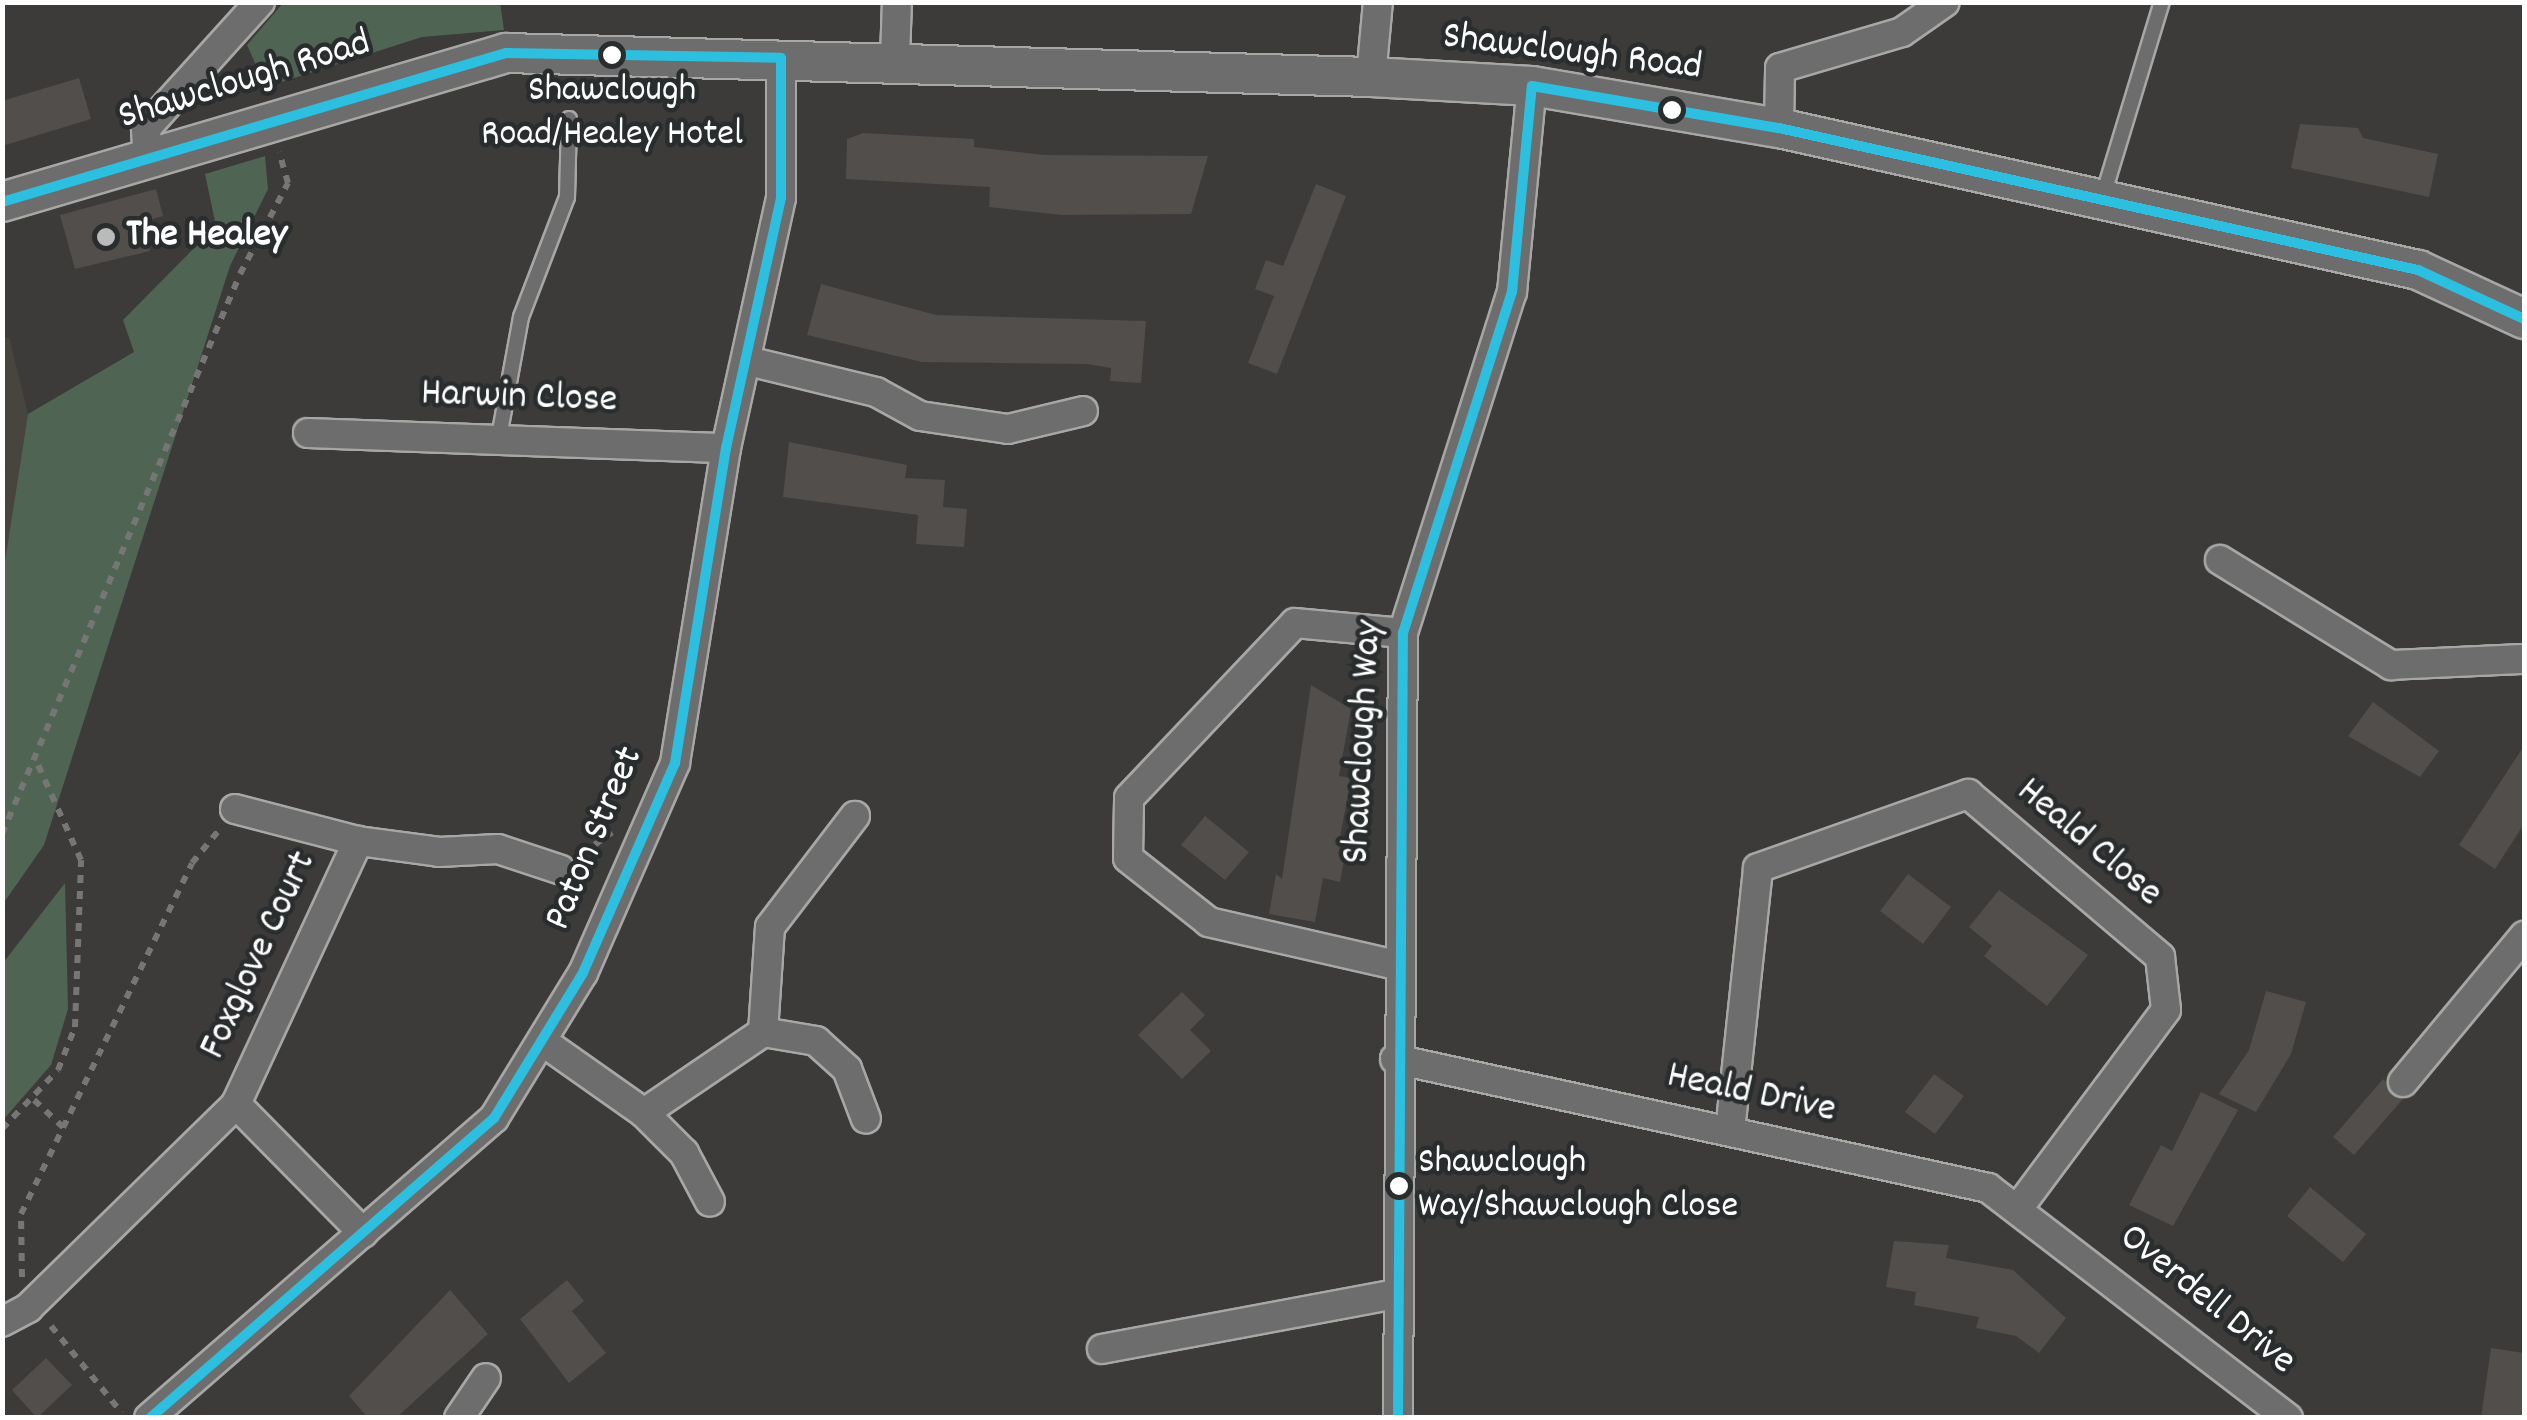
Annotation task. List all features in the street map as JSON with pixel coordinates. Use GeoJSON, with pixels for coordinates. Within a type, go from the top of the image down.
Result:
{"type":"FeatureCollection","features":[{"type":"Feature","properties":{"kind":"main road","name":"Shawclough Road"},"geometry":{"type":"LineString","coordinates":[[2,202],[506,52],[895,58],[1371,77],[1532,86],[1778,128],[2418,270],[2524,319]]}},
{"type":"Feature","properties":{"kind":"street"},"geometry":{"type":"LineString","coordinates":[[148,159],[146,128],[260,2]]}},
{"type":"Feature","properties":{"kind":"street"},"geometry":{"type":"LineString","coordinates":[[895,58],[897,2]]}},
{"type":"Feature","properties":{"kind":"street"},"geometry":{"type":"LineString","coordinates":[[1371,77],[1378,2]]}},
{"type":"Feature","properties":{"kind":"street"},"geometry":{"type":"LineString","coordinates":[[1778,128],[1780,68],[1902,32],[1945,2]]}},
{"type":"Feature","properties":{"kind":"street","name":"Paton Street"},"geometry":{"type":"LineString","coordinates":[[149,1418],[494,1118],[583,972],[675,763],[726,448],[752,362],[781,198],[781,58]]}},
{"type":"Feature","properties":{"kind":"street","name":"Shawclough Way"},"geometry":{"type":"LineString","coordinates":[[1398,1418],[1395,1058],[1402,633],[1512,292],[1532,86]]}},
{"type":"Feature","properties":{"kind":"street"},"geometry":{"type":"LineString","coordinates":[[752,362],[876,392],[920,416],[1008,429],[1083,410]]}},
{"type":"Feature","properties":{"kind":"street","name":"Harwin Close"},"geometry":{"type":"LineString","coordinates":[[308,433],[726,448]]}},
{"type":"Feature","properties":{"kind":"street"},"geometry":{"type":"LineString","coordinates":[[2220,560],[2391,666],[2524,659]]}},
{"type":"Feature","properties":{"kind":"street"},"geometry":{"type":"LineString","coordinates":[[1396,965],[1209,922],[1128,858],[1128,798],[1295,623],[1402,633]]}},
{"type":"Feature","properties":{"kind":"street","name":"Heald Close"},"geometry":{"type":"LineString","coordinates":[[1730,1131],[1758,868],[1968,794],[2160,957],[2166,1010],[2017,1210]]}},
{"type":"Feature","properties":{"kind":"street","name":"Foxglove Court"},"geometry":{"type":"LineString","coordinates":[[235,809],[358,841],[439,852],[498,848],[561,870]]}},
{"type":"Feature","properties":{"kind":"street"},"geometry":{"type":"LineString","coordinates":[[763,1032],[770,927],[855,816]]}},
{"type":"Feature","properties":{"kind":"street","name":"Foxglove Court"},"geometry":{"type":"LineString","coordinates":[[2,1322],[32,1304],[236,1104],[358,841]]}},
{"type":"Feature","properties":{"kind":"street"},"geometry":{"type":"LineString","coordinates":[[2403,1082],[2524,936]]}},
{"type":"Feature","properties":{"kind":"street"},"geometry":{"type":"LineString","coordinates":[[644,1113],[763,1032],[816,1040],[847,1069],[866,1119]]}},
{"type":"Feature","properties":{"kind":"street"},"geometry":{"type":"LineString","coordinates":[[542,1040],[644,1113],[684,1152],[710,1202]]}},
{"type":"Feature","properties":{"kind":"street","name":"Heald Drive"},"geometry":{"type":"LineString","coordinates":[[1395,1058],[1988,1188],[2074,1246]]}},
{"type":"Feature","properties":{"kind":"street","name":"Foxglove Court"},"geometry":{"type":"LineString","coordinates":[[236,1104],[363,1234]]}},
{"type":"Feature","properties":{"kind":"street","name":"Overdell Drive"},"geometry":{"type":"LineString","coordinates":[[2074,1246],[2288,1418]]}},
{"type":"Feature","properties":{"kind":"street"},"geometry":{"type":"LineString","coordinates":[[1102,1349],[1397,1294]]}},
{"type":"Feature","properties":{"kind":"street"},"geometry":{"type":"LineString","coordinates":[[459,1417],[486,1378]]}},
{"type":"Feature","properties":{"kind":"lane"},"geometry":{"type":"LineString","coordinates":[[2101,200],[2162,2]]}},
{"type":"Feature","properties":{"kind":"lane"},"geometry":{"type":"LineString","coordinates":[[499,437],[521,316],[567,197],[569,119]]}},
{"type":"Feature","properties":{"kind":"path"},"geometry":{"type":"LineString","coordinates":[[2,834],[288,183],[270,120]]}},
{"type":"Feature","properties":{"kind":"path"},"geometry":{"type":"LineString","coordinates":[[2,1129],[34,1100],[74,1026],[81,860],[34,757]]}},
{"type":"Feature","properties":{"kind":"path"},"geometry":{"type":"LineString","coordinates":[[126,1418],[32,1304],[15,1254],[21,1214],[192,863],[235,809]]}},
{"type":"Feature","properties":{"kind":"path"},"geometry":{"type":"LineString","coordinates":[[34,1100],[64,1128]]}},
{"type":"Feature","properties":{"kind":"shaded area"},"geometry":{"type":"Polygon","coordinates":[[[9,337],[28,414],[3,574],[2,339],[9,337]]]}},
{"type":"Feature","properties":{"kind":"green space"},"geometry":{"type":"Polygon","coordinates":[[[284,2],[500,3],[504,30],[422,37],[266,87],[247,45],[284,2]]]}},
{"type":"Feature","properties":{"kind":"green space"},"geometry":{"type":"Polygon","coordinates":[[[265,156],[268,189],[230,266],[44,845],[3,904],[3,574],[28,414],[134,352],[123,320],[216,226],[205,174],[265,156]]]}},
{"type":"Feature","properties":{"kind":"green space"},"geometry":{"type":"Polygon","coordinates":[[[65,883],[68,1009],[51,1065],[3,1120],[3,963],[65,883]]]}},
{"type":"Feature","properties":{"kind":"building"},"geometry":{"type":"Polygon","coordinates":[[[79,78],[91,119],[2,146],[2,101],[79,78]]]}},
{"type":"Feature","properties":{"kind":"building"},"geometry":{"type":"Polygon","coordinates":[[[2300,124],[2358,128],[2363,138],[2438,154],[2429,197],[2291,168],[2300,124]]]}},
{"type":"Feature","properties":{"kind":"building"},"geometry":{"type":"Polygon","coordinates":[[[863,133],[974,139],[974,147],[1044,155],[1208,156],[1191,214],[1062,215],[989,207],[990,187],[846,179],[847,139],[863,133]]]}},
{"type":"Feature","properties":{"kind":"building"},"geometry":{"type":"Polygon","coordinates":[[[1316,184],[1346,196],[1277,374],[1248,363],[1274,296],[1255,289],[1266,260],[1283,266],[1316,184]]]}},
{"type":"Feature","properties":{"kind":"building","name":"The Healey"},"geometry":{"type":"Polygon","coordinates":[[[156,189],[163,216],[142,222],[150,251],[75,269],[60,215],[156,189]]]}},
{"type":"Feature","properties":{"kind":"building"},"geometry":{"type":"Polygon","coordinates":[[[821,284],[936,315],[1146,321],[1141,383],[1110,381],[1111,368],[1087,364],[922,362],[807,335],[821,284]]]}},
{"type":"Feature","properties":{"kind":"building"},"geometry":{"type":"Polygon","coordinates":[[[789,442],[907,465],[905,478],[945,480],[943,507],[967,509],[964,547],[916,544],[918,515],[783,497],[789,442]]]}},
{"type":"Feature","properties":{"kind":"building"},"geometry":{"type":"Polygon","coordinates":[[[1311,685],[1351,709],[1339,776],[1351,778],[1339,843],[1347,844],[1340,882],[1323,878],[1315,922],[1269,914],[1276,874],[1282,879],[1311,685]]]}},
{"type":"Feature","properties":{"kind":"building"},"geometry":{"type":"Polygon","coordinates":[[[2373,702],[2439,751],[2420,777],[2348,736],[2373,702]]]}},
{"type":"Feature","properties":{"kind":"building"},"geometry":{"type":"Polygon","coordinates":[[[2524,746],[2524,824],[2495,869],[2459,845],[2524,746]]]}},
{"type":"Feature","properties":{"kind":"building"},"geometry":{"type":"Polygon","coordinates":[[[1205,816],[1249,852],[1225,880],[1181,845],[1205,816]]]}},
{"type":"Feature","properties":{"kind":"building"},"geometry":{"type":"Polygon","coordinates":[[[1908,874],[1951,907],[1923,944],[1880,911],[1908,874]]]}},
{"type":"Feature","properties":{"kind":"building"},"geometry":{"type":"Polygon","coordinates":[[[1999,890],[2088,955],[2047,1006],[1984,956],[1992,946],[1969,927],[1999,890]]]}},
{"type":"Feature","properties":{"kind":"building"},"geometry":{"type":"Polygon","coordinates":[[[2266,991],[2306,1002],[2291,1054],[2256,1112],[2219,1094],[2249,1050],[2266,991]]]}},
{"type":"Feature","properties":{"kind":"building"},"geometry":{"type":"Polygon","coordinates":[[[1182,992],[1205,1015],[1190,1030],[1211,1051],[1182,1079],[1138,1035],[1182,992]]]}},
{"type":"Feature","properties":{"kind":"building"},"geometry":{"type":"Polygon","coordinates":[[[1934,1074],[1964,1096],[1935,1134],[1905,1112],[1934,1074]]]}},
{"type":"Feature","properties":{"kind":"building"},"geometry":{"type":"Polygon","coordinates":[[[2383,1079],[2403,1099],[2354,1155],[2333,1137],[2383,1079]]]}},
{"type":"Feature","properties":{"kind":"building"},"geometry":{"type":"Polygon","coordinates":[[[2201,1092],[2238,1110],[2173,1226],[2129,1205],[2161,1145],[2172,1151],[2201,1092]]]}},
{"type":"Feature","properties":{"kind":"building"},"geometry":{"type":"Polygon","coordinates":[[[2310,1187],[2366,1234],[2343,1262],[2287,1216],[2310,1187]]]}},
{"type":"Feature","properties":{"kind":"building"},"geometry":{"type":"Polygon","coordinates":[[[1894,1241],[1949,1245],[1946,1258],[2013,1270],[2066,1318],[2039,1353],[2016,1336],[1976,1328],[1979,1317],[1914,1305],[1916,1292],[1886,1287],[1894,1241]]]}},
{"type":"Feature","properties":{"kind":"building"},"geometry":{"type":"Polygon","coordinates":[[[567,1280],[584,1301],[572,1311],[606,1353],[569,1383],[520,1319],[567,1280]]]}},
{"type":"Feature","properties":{"kind":"building"},"geometry":{"type":"Polygon","coordinates":[[[450,1290],[488,1334],[396,1418],[368,1418],[349,1396],[450,1290]]]}},
{"type":"Feature","properties":{"kind":"building"},"geometry":{"type":"Polygon","coordinates":[[[2491,1348],[2524,1353],[2524,1418],[2481,1418],[2491,1348]]]}},
{"type":"Feature","properties":{"kind":"building"},"geometry":{"type":"Polygon","coordinates":[[[46,1358],[72,1385],[37,1418],[12,1390],[46,1358]]]}},
{"type":"Feature","properties":{"kind":"transit line"},"geometry":{"type":"LineString","coordinates":[[2,202],[506,53],[781,58],[781,198],[726,448],[675,763],[583,973],[494,1118],[150,1418]]}},
{"type":"Feature","properties":{"kind":"transit line"},"geometry":{"type":"LineString","coordinates":[[1398,1418],[1403,633],[1512,292],[1532,86],[1779,128],[2418,270],[2524,319]]}},
{"type":"Feature","properties":{"kind":"place","name":"Shawclough Road/Healey Hotel"},"geometry":{"type":"Point","coordinates":[612,55]}},
{"type":"Feature","properties":{"kind":"place","name":"The Healey"},"geometry":{"type":"Point","coordinates":[106,237]}},
{"type":"Feature","properties":{"kind":"place","name":"Shawclough Way/Shawclough Close"},"geometry":{"type":"Point","coordinates":[1399,1186]}}]}
